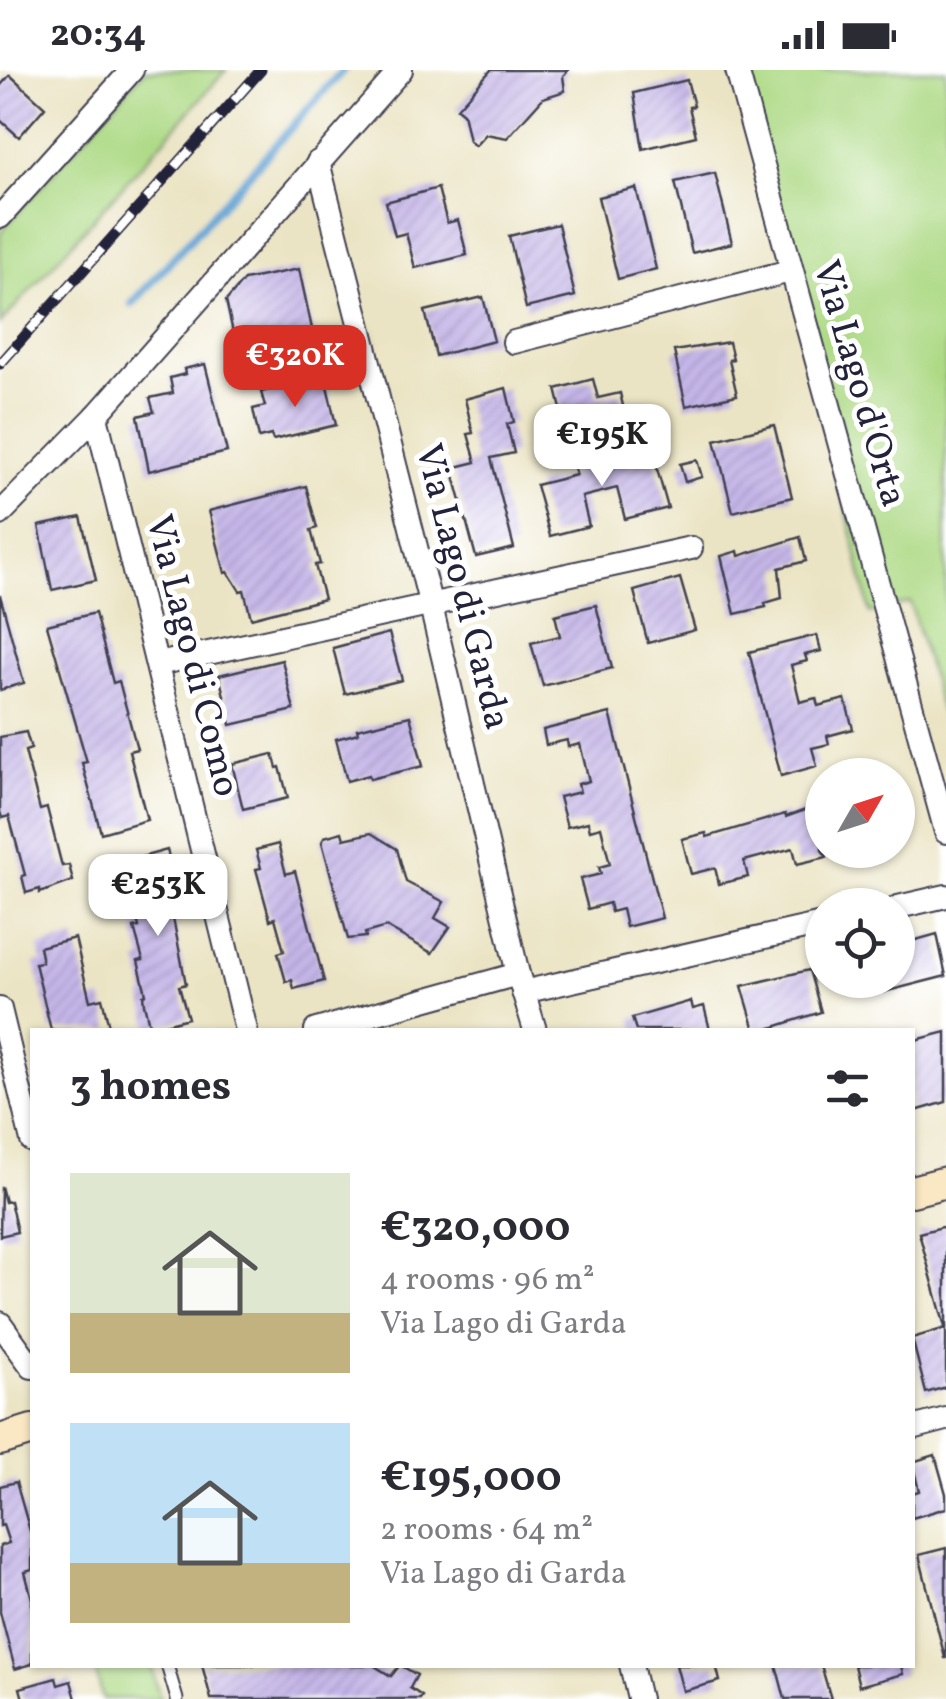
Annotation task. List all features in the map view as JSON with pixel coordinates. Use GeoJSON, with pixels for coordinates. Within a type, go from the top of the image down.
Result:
{"type":"FeatureCollection","features":[{"type":"Feature","properties":{"kind":"main road"},"geometry":{"type":"LineString","coordinates":[[915,1190],[946,1182]]}},
{"type":"Feature","properties":{"kind":"main road"},"geometry":{"type":"LineString","coordinates":[[0,1440],[30,1431]]}},
{"type":"Feature","properties":{"kind":"street"},"geometry":{"type":"LineString","coordinates":[[0,217],[132,70]]}},
{"type":"Feature","properties":{"kind":"street"},"geometry":{"type":"LineString","coordinates":[[0,514],[10,493],[96,416],[402,70]]}},
{"type":"Feature","properties":{"kind":"street","name":"Via Lago d'Orta"},"geometry":{"type":"LineString","coordinates":[[737,70],[946,832]]}},
{"type":"Feature","properties":{"kind":"street","name":"Via Lago di Garda"},"geometry":{"type":"LineString","coordinates":[[318,162],[534,1028]]}},
{"type":"Feature","properties":{"kind":"street"},"geometry":{"type":"LineString","coordinates":[[514,342],[790,271]]}},
{"type":"Feature","properties":{"kind":"street","name":"Via Lago di Como"},"geometry":{"type":"LineString","coordinates":[[96,416],[246,1028]]}},
{"type":"Feature","properties":{"kind":"street"},"geometry":{"type":"LineString","coordinates":[[158,664],[691,548]]}},
{"type":"Feature","properties":{"kind":"street"},"geometry":{"type":"LineString","coordinates":[[915,903],[946,896]]}},
{"type":"Feature","properties":{"kind":"street"},"geometry":{"type":"LineString","coordinates":[[325,1028],[521,983],[805,927]]}},
{"type":"Feature","properties":{"kind":"street"},"geometry":{"type":"LineString","coordinates":[[0,1008],[28,1101]]}},
{"type":"Feature","properties":{"kind":"street"},"geometry":{"type":"LineString","coordinates":[[0,1323],[30,1364]]}},
{"type":"Feature","properties":{"kind":"street"},"geometry":{"type":"LineString","coordinates":[[915,1427],[946,1419]]}},
{"type":"Feature","properties":{"kind":"street"},"geometry":{"type":"LineString","coordinates":[[633,1668],[639,1699]]}},
{"type":"Feature","properties":{"kind":"lane"},"geometry":{"type":"LineString","coordinates":[[168,1668],[177,1699]]}},
{"type":"Feature","properties":{"kind":"green space"},"geometry":{"type":"Polygon","coordinates":[[[145,70],[226,70],[0,324],[0,233],[145,70]]]}},
{"type":"Feature","properties":{"kind":"green space"},"geometry":{"type":"Polygon","coordinates":[[[746,70],[946,70],[946,729],[910,602],[870,613],[746,70]]]}},
{"type":"Feature","properties":{"kind":"green space"},"geometry":{"type":"Polygon","coordinates":[[[95,1668],[152,1668],[160,1699],[103,1699],[95,1668]]]}},
{"type":"Feature","properties":{"kind":"building"},"geometry":{"type":"Polygon","coordinates":[[[491,70],[568,70],[563,76],[565,91],[543,98],[507,138],[486,134],[475,146],[469,141],[463,113],[457,108],[491,70]]]}},
{"type":"Feature","properties":{"kind":"building"},"geometry":{"type":"Polygon","coordinates":[[[10,75],[45,107],[19,137],[0,120],[0,86],[10,75]]]}},
{"type":"Feature","properties":{"kind":"building"},"geometry":{"type":"Polygon","coordinates":[[[687,80],[696,136],[643,149],[634,93],[687,80]]]}},
{"type":"Feature","properties":{"kind":"building"},"geometry":{"type":"Polygon","coordinates":[[[715,173],[732,243],[692,253],[675,182],[715,173]]]}},
{"type":"Feature","properties":{"kind":"building"},"geometry":{"type":"Polygon","coordinates":[[[438,188],[447,223],[458,220],[467,255],[415,268],[406,233],[395,236],[386,202],[438,188]]]}},
{"type":"Feature","properties":{"kind":"building"},"geometry":{"type":"Polygon","coordinates":[[[636,188],[656,269],[618,279],[598,197],[636,188]]]}},
{"type":"Feature","properties":{"kind":"building"},"geometry":{"type":"Polygon","coordinates":[[[558,224],[575,296],[526,308],[509,236],[558,224]]]}},
{"type":"Feature","properties":{"kind":"building"},"geometry":{"type":"Polygon","coordinates":[[[299,269],[314,338],[238,355],[226,301],[244,280],[299,269]]]}},
{"type":"Feature","properties":{"kind":"building"},"geometry":{"type":"Polygon","coordinates":[[[483,297],[494,341],[436,356],[425,311],[483,297]]]}},
{"type":"Feature","properties":{"kind":"building"},"geometry":{"type":"Polygon","coordinates":[[[729,342],[737,395],[686,406],[674,351],[729,342]]]}},
{"type":"Feature","properties":{"kind":"building"},"geometry":{"type":"Polygon","coordinates":[[[205,364],[227,452],[149,471],[138,416],[154,412],[150,398],[173,393],[170,378],[185,374],[184,369],[205,364]]]}},
{"type":"Feature","properties":{"kind":"building"},"geometry":{"type":"Polygon","coordinates":[[[325,377],[336,425],[273,440],[271,435],[259,438],[253,409],[265,406],[261,392],[325,377]]]}},
{"type":"Feature","properties":{"kind":"building"},"geometry":{"type":"Polygon","coordinates":[[[593,379],[598,398],[620,393],[627,423],[568,437],[556,389],[593,379]]]}},
{"type":"Feature","properties":{"kind":"building"},"geometry":{"type":"Polygon","coordinates":[[[506,388],[514,422],[507,424],[514,453],[491,458],[514,548],[476,557],[452,468],[476,462],[468,434],[473,433],[465,399],[506,388]]]}},
{"type":"Feature","properties":{"kind":"building"},"geometry":{"type":"Polygon","coordinates":[[[774,425],[792,497],[733,512],[715,440],[774,425]]]}},
{"type":"Feature","properties":{"kind":"building"},"geometry":{"type":"Polygon","coordinates":[[[627,445],[630,461],[653,455],[668,508],[625,519],[617,488],[582,497],[589,526],[550,536],[536,485],[576,475],[572,459],[627,445]]]}},
{"type":"Feature","properties":{"kind":"building"},"geometry":{"type":"Polygon","coordinates":[[[697,460],[702,477],[685,482],[680,464],[697,460]]]}},
{"type":"Feature","properties":{"kind":"building"},"geometry":{"type":"Polygon","coordinates":[[[306,486],[317,528],[311,530],[324,599],[251,618],[244,590],[240,591],[225,573],[209,511],[306,486]]]}},
{"type":"Feature","properties":{"kind":"building"},"geometry":{"type":"Polygon","coordinates":[[[81,517],[96,580],[52,590],[39,526],[81,517]]]}},
{"type":"Feature","properties":{"kind":"building"},"geometry":{"type":"Polygon","coordinates":[[[800,537],[806,561],[779,568],[782,598],[765,603],[766,607],[735,614],[721,556],[738,551],[739,556],[800,537]]]}},
{"type":"Feature","properties":{"kind":"building"},"geometry":{"type":"Polygon","coordinates":[[[680,578],[695,630],[648,643],[634,591],[680,578]]]}},
{"type":"Feature","properties":{"kind":"building"},"geometry":{"type":"Polygon","coordinates":[[[0,595],[24,683],[0,690],[0,595]]]}},
{"type":"Feature","properties":{"kind":"building"},"geometry":{"type":"Polygon","coordinates":[[[596,605],[612,668],[543,686],[531,643],[560,636],[555,615],[596,605]]]}},
{"type":"Feature","properties":{"kind":"building"},"geometry":{"type":"Polygon","coordinates":[[[95,613],[113,683],[119,681],[137,749],[129,751],[147,820],[101,833],[82,763],[87,762],[47,625],[95,613]]]}},
{"type":"Feature","properties":{"kind":"building"},"geometry":{"type":"Polygon","coordinates":[[[389,633],[402,680],[345,694],[333,648],[389,633]]]}},
{"type":"Feature","properties":{"kind":"building"},"geometry":{"type":"Polygon","coordinates":[[[817,635],[821,651],[805,655],[807,661],[791,665],[800,702],[816,698],[818,706],[845,699],[853,729],[827,736],[829,744],[812,748],[815,758],[805,758],[805,769],[781,776],[749,652],[817,635]]]}},
{"type":"Feature","properties":{"kind":"building"},"geometry":{"type":"Polygon","coordinates":[[[282,660],[294,710],[231,725],[219,675],[282,660]]]}},
{"type":"Feature","properties":{"kind":"building"},"geometry":{"type":"Polygon","coordinates":[[[610,713],[662,918],[626,927],[622,909],[611,912],[609,903],[588,909],[580,879],[601,874],[599,867],[610,864],[601,827],[590,830],[588,822],[567,827],[559,797],[580,792],[578,784],[589,781],[580,744],[568,747],[567,740],[546,745],[543,730],[610,713]]]}},
{"type":"Feature","properties":{"kind":"building"},"geometry":{"type":"Polygon","coordinates":[[[410,716],[423,766],[347,781],[336,739],[358,733],[357,729],[410,716]]]}},
{"type":"Feature","properties":{"kind":"building"},"geometry":{"type":"Polygon","coordinates":[[[26,732],[31,749],[25,751],[40,810],[47,808],[62,866],[69,865],[73,881],[40,893],[40,889],[26,893],[9,816],[2,818],[0,812],[0,737],[26,732]]]}},
{"type":"Feature","properties":{"kind":"building"},"geometry":{"type":"Polygon","coordinates":[[[273,754],[288,798],[243,809],[232,764],[273,754]]]}},
{"type":"Feature","properties":{"kind":"building"},"geometry":{"type":"Polygon","coordinates":[[[805,810],[805,862],[797,864],[793,848],[744,861],[748,877],[719,884],[715,868],[691,874],[682,839],[706,833],[707,837],[785,814],[786,817],[805,810]]]}},
{"type":"Feature","properties":{"kind":"building"},"geometry":{"type":"Polygon","coordinates":[[[342,832],[344,839],[371,833],[397,849],[406,882],[444,902],[435,918],[450,927],[432,953],[386,927],[365,933],[366,937],[348,939],[322,842],[324,837],[342,832]]]}},
{"type":"Feature","properties":{"kind":"building"},"geometry":{"type":"Polygon","coordinates":[[[278,844],[286,874],[295,871],[324,981],[294,989],[292,980],[286,982],[278,953],[284,951],[275,918],[270,920],[256,869],[261,868],[256,850],[278,844]]]}},
{"type":"Feature","properties":{"kind":"building"},"geometry":{"type":"Polygon","coordinates":[[[167,850],[176,883],[170,884],[178,917],[173,918],[186,984],[179,986],[188,1018],[150,1028],[138,961],[143,960],[134,928],[139,927],[131,894],[136,893],[127,861],[167,850]]]}},
{"type":"Feature","properties":{"kind":"building"},"geometry":{"type":"Polygon","coordinates":[[[937,934],[946,976],[915,984],[915,940],[937,934]]]}},
{"type":"Feature","properties":{"kind":"building"},"geometry":{"type":"Polygon","coordinates":[[[75,938],[90,1001],[102,998],[110,1028],[51,1028],[35,963],[42,962],[39,947],[75,938]]]}},
{"type":"Feature","properties":{"kind":"building"},"geometry":{"type":"Polygon","coordinates":[[[805,971],[805,998],[817,998],[821,1012],[771,1028],[754,1028],[742,986],[805,971]]]}},
{"type":"Feature","properties":{"kind":"building"},"geometry":{"type":"Polygon","coordinates":[[[691,1001],[693,1009],[704,1006],[710,1028],[635,1028],[632,1018],[691,1001]]]}},
{"type":"Feature","properties":{"kind":"building"},"geometry":{"type":"Polygon","coordinates":[[[946,1032],[946,1102],[915,1111],[915,1040],[946,1032]]]}},
{"type":"Feature","properties":{"kind":"building"},"geometry":{"type":"Polygon","coordinates":[[[1,1186],[5,1202],[10,1201],[17,1232],[0,1236],[1,1186]]]}},
{"type":"Feature","properties":{"kind":"building"},"geometry":{"type":"Polygon","coordinates":[[[946,1226],[946,1327],[945,1327],[919,1233],[946,1226]]]}},
{"type":"Feature","properties":{"kind":"building"},"geometry":{"type":"Polygon","coordinates":[[[946,1328],[946,1387],[926,1393],[915,1337],[946,1328]]]}},
{"type":"Feature","properties":{"kind":"building"},"geometry":{"type":"Polygon","coordinates":[[[935,1455],[946,1508],[915,1517],[915,1492],[919,1491],[915,1461],[935,1455]]]}},
{"type":"Feature","properties":{"kind":"building"},"geometry":{"type":"Polygon","coordinates":[[[16,1482],[30,1531],[30,1571],[25,1572],[30,1591],[30,1665],[15,1669],[0,1612],[0,1546],[9,1543],[3,1525],[0,1526],[0,1486],[16,1482]]]}},
{"type":"Feature","properties":{"kind":"building"},"geometry":{"type":"Polygon","coordinates":[[[946,1548],[946,1658],[945,1658],[919,1555],[946,1548]]]}},
{"type":"Feature","properties":{"kind":"building"},"geometry":{"type":"Polygon","coordinates":[[[203,1668],[378,1668],[391,1676],[398,1668],[405,1668],[417,1675],[410,1688],[422,1696],[420,1699],[211,1699],[203,1668]]]}},
{"type":"Feature","properties":{"kind":"building"},"geometry":{"type":"Polygon","coordinates":[[[677,1668],[717,1668],[720,1681],[683,1691],[677,1668]]]}},
{"type":"Feature","properties":{"kind":"building"},"geometry":{"type":"Polygon","coordinates":[[[777,1668],[822,1668],[831,1699],[785,1699],[777,1668]]]}},
{"type":"Feature","properties":{"kind":"building"},"geometry":{"type":"Polygon","coordinates":[[[855,1668],[902,1668],[903,1674],[859,1686],[855,1668]]]}},
{"type":"Feature","properties":{"kind":"building"},"geometry":{"type":"Polygon","coordinates":[[[56,1678],[58,1685],[71,1681],[76,1699],[23,1699],[20,1688],[56,1678]]]}},
{"type":"Feature","properties":{"kind":"waterway"},"geometry":{"type":"LineString","coordinates":[[132,304],[343,70]]}},
{"type":"Feature","properties":{"kind":"railway"},"geometry":{"type":"LineString","coordinates":[[0,364],[261,70]]}}]}
